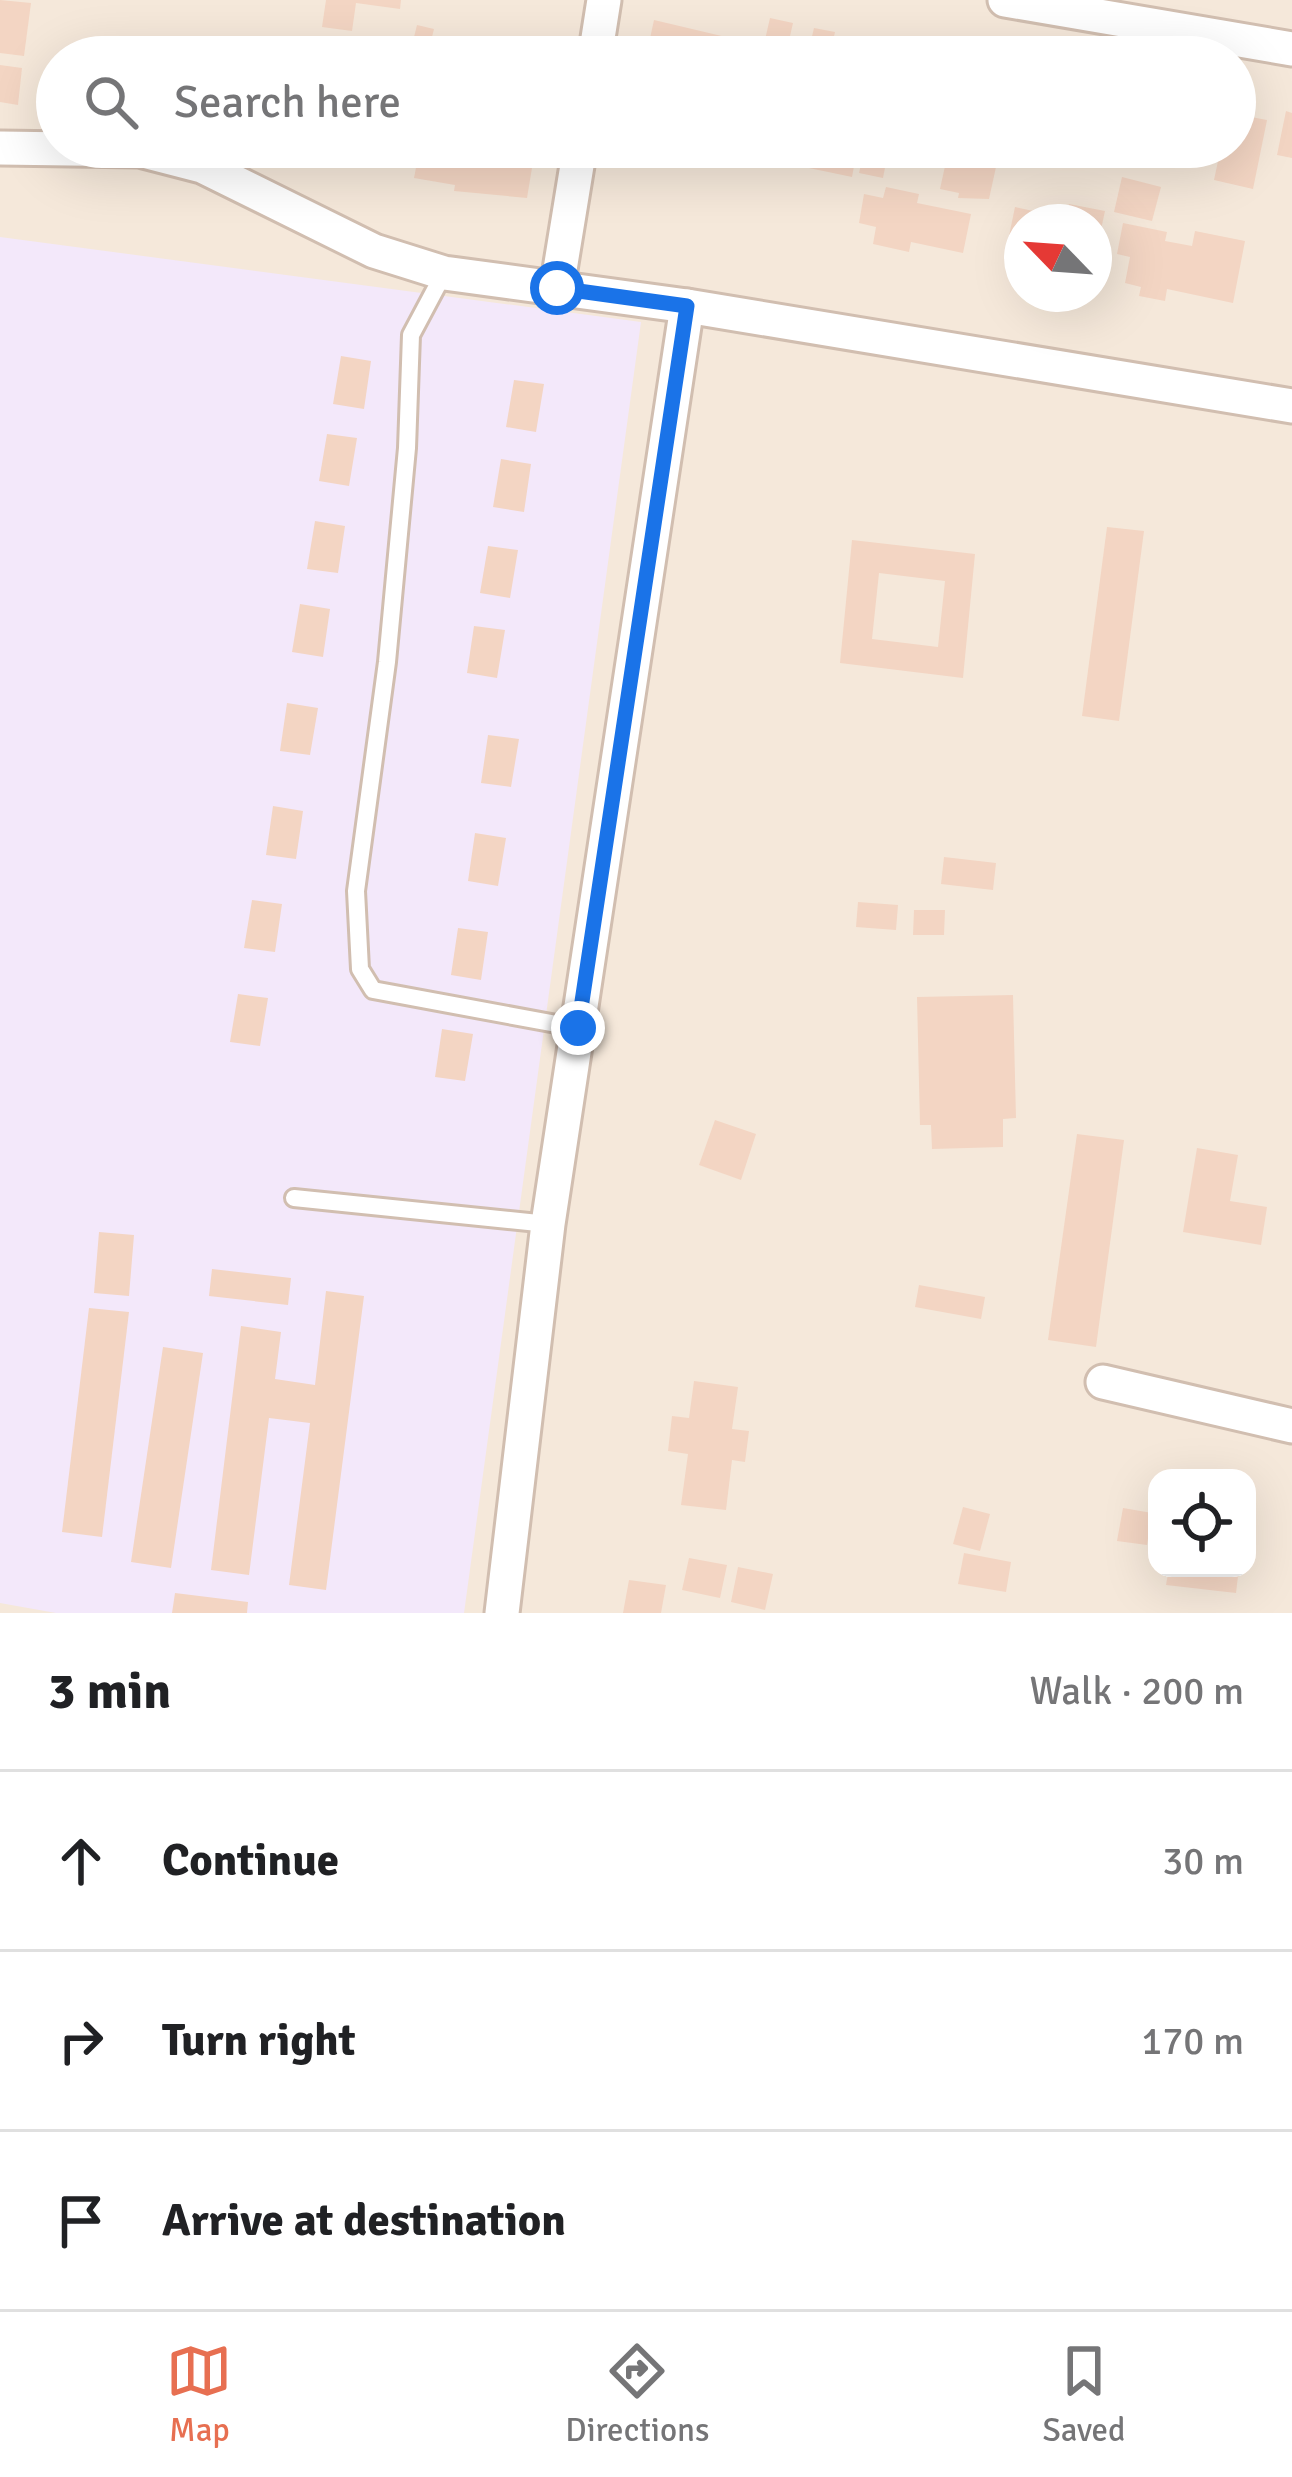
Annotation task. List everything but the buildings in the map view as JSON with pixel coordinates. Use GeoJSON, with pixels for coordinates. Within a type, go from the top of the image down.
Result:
{"type":"FeatureCollection","features":[{"type":"Feature","properties":{"kind":"street"},"geometry":{"type":"LineString","coordinates":[[598,36],[604,0]]}},
{"type":"Feature","properties":{"kind":"street"},"geometry":{"type":"LineString","coordinates":[[1005,0],[1216,36]]}},
{"type":"Feature","properties":{"kind":"street"},"geometry":{"type":"LineString","coordinates":[[1256,43],[1292,49]]}},
{"type":"Feature","properties":{"kind":"street"},"geometry":{"type":"LineString","coordinates":[[0,148],[36,149]]}},
{"type":"Feature","properties":{"kind":"street"},"geometry":{"type":"LineString","coordinates":[[206,168],[374,250],[444,273],[687,306],[1292,406]]}},
{"type":"Feature","properties":{"kind":"street"},"geometry":{"type":"LineString","coordinates":[[557,288],[577,168]]}},
{"type":"Feature","properties":{"kind":"street"},"geometry":{"type":"LineString","coordinates":[[502,1613],[548,1224],[687,306]]}},
{"type":"Feature","properties":{"kind":"street"},"geometry":{"type":"LineString","coordinates":[[1103,1382],[1292,1426]]}},
{"type":"Feature","properties":{"kind":"lane"},"geometry":{"type":"LineString","coordinates":[[444,273],[411,335],[407,448],[387,662],[356,891],[357,951],[364,982],[373,990],[578,1028]]}},
{"type":"Feature","properties":{"kind":"lane"},"geometry":{"type":"LineString","coordinates":[[294,1198],[548,1224]]}},
{"type":"Feature","properties":{"kind":"shaded area"},"geometry":{"type":"Polygon","coordinates":[[[0,0],[1292,0],[1292,1613],[0,1613],[0,0]]]}},
{"type":"Feature","properties":{"kind":"shaded area"},"geometry":{"type":"Polygon","coordinates":[[[0,237],[641,322],[464,1613],[56,1613],[0,1603],[0,237]]]}},
{"type":"Feature","properties":{"kind":"route"},"geometry":{"type":"LineString","coordinates":[[557,288],[687,306],[578,1028]]}}]}
